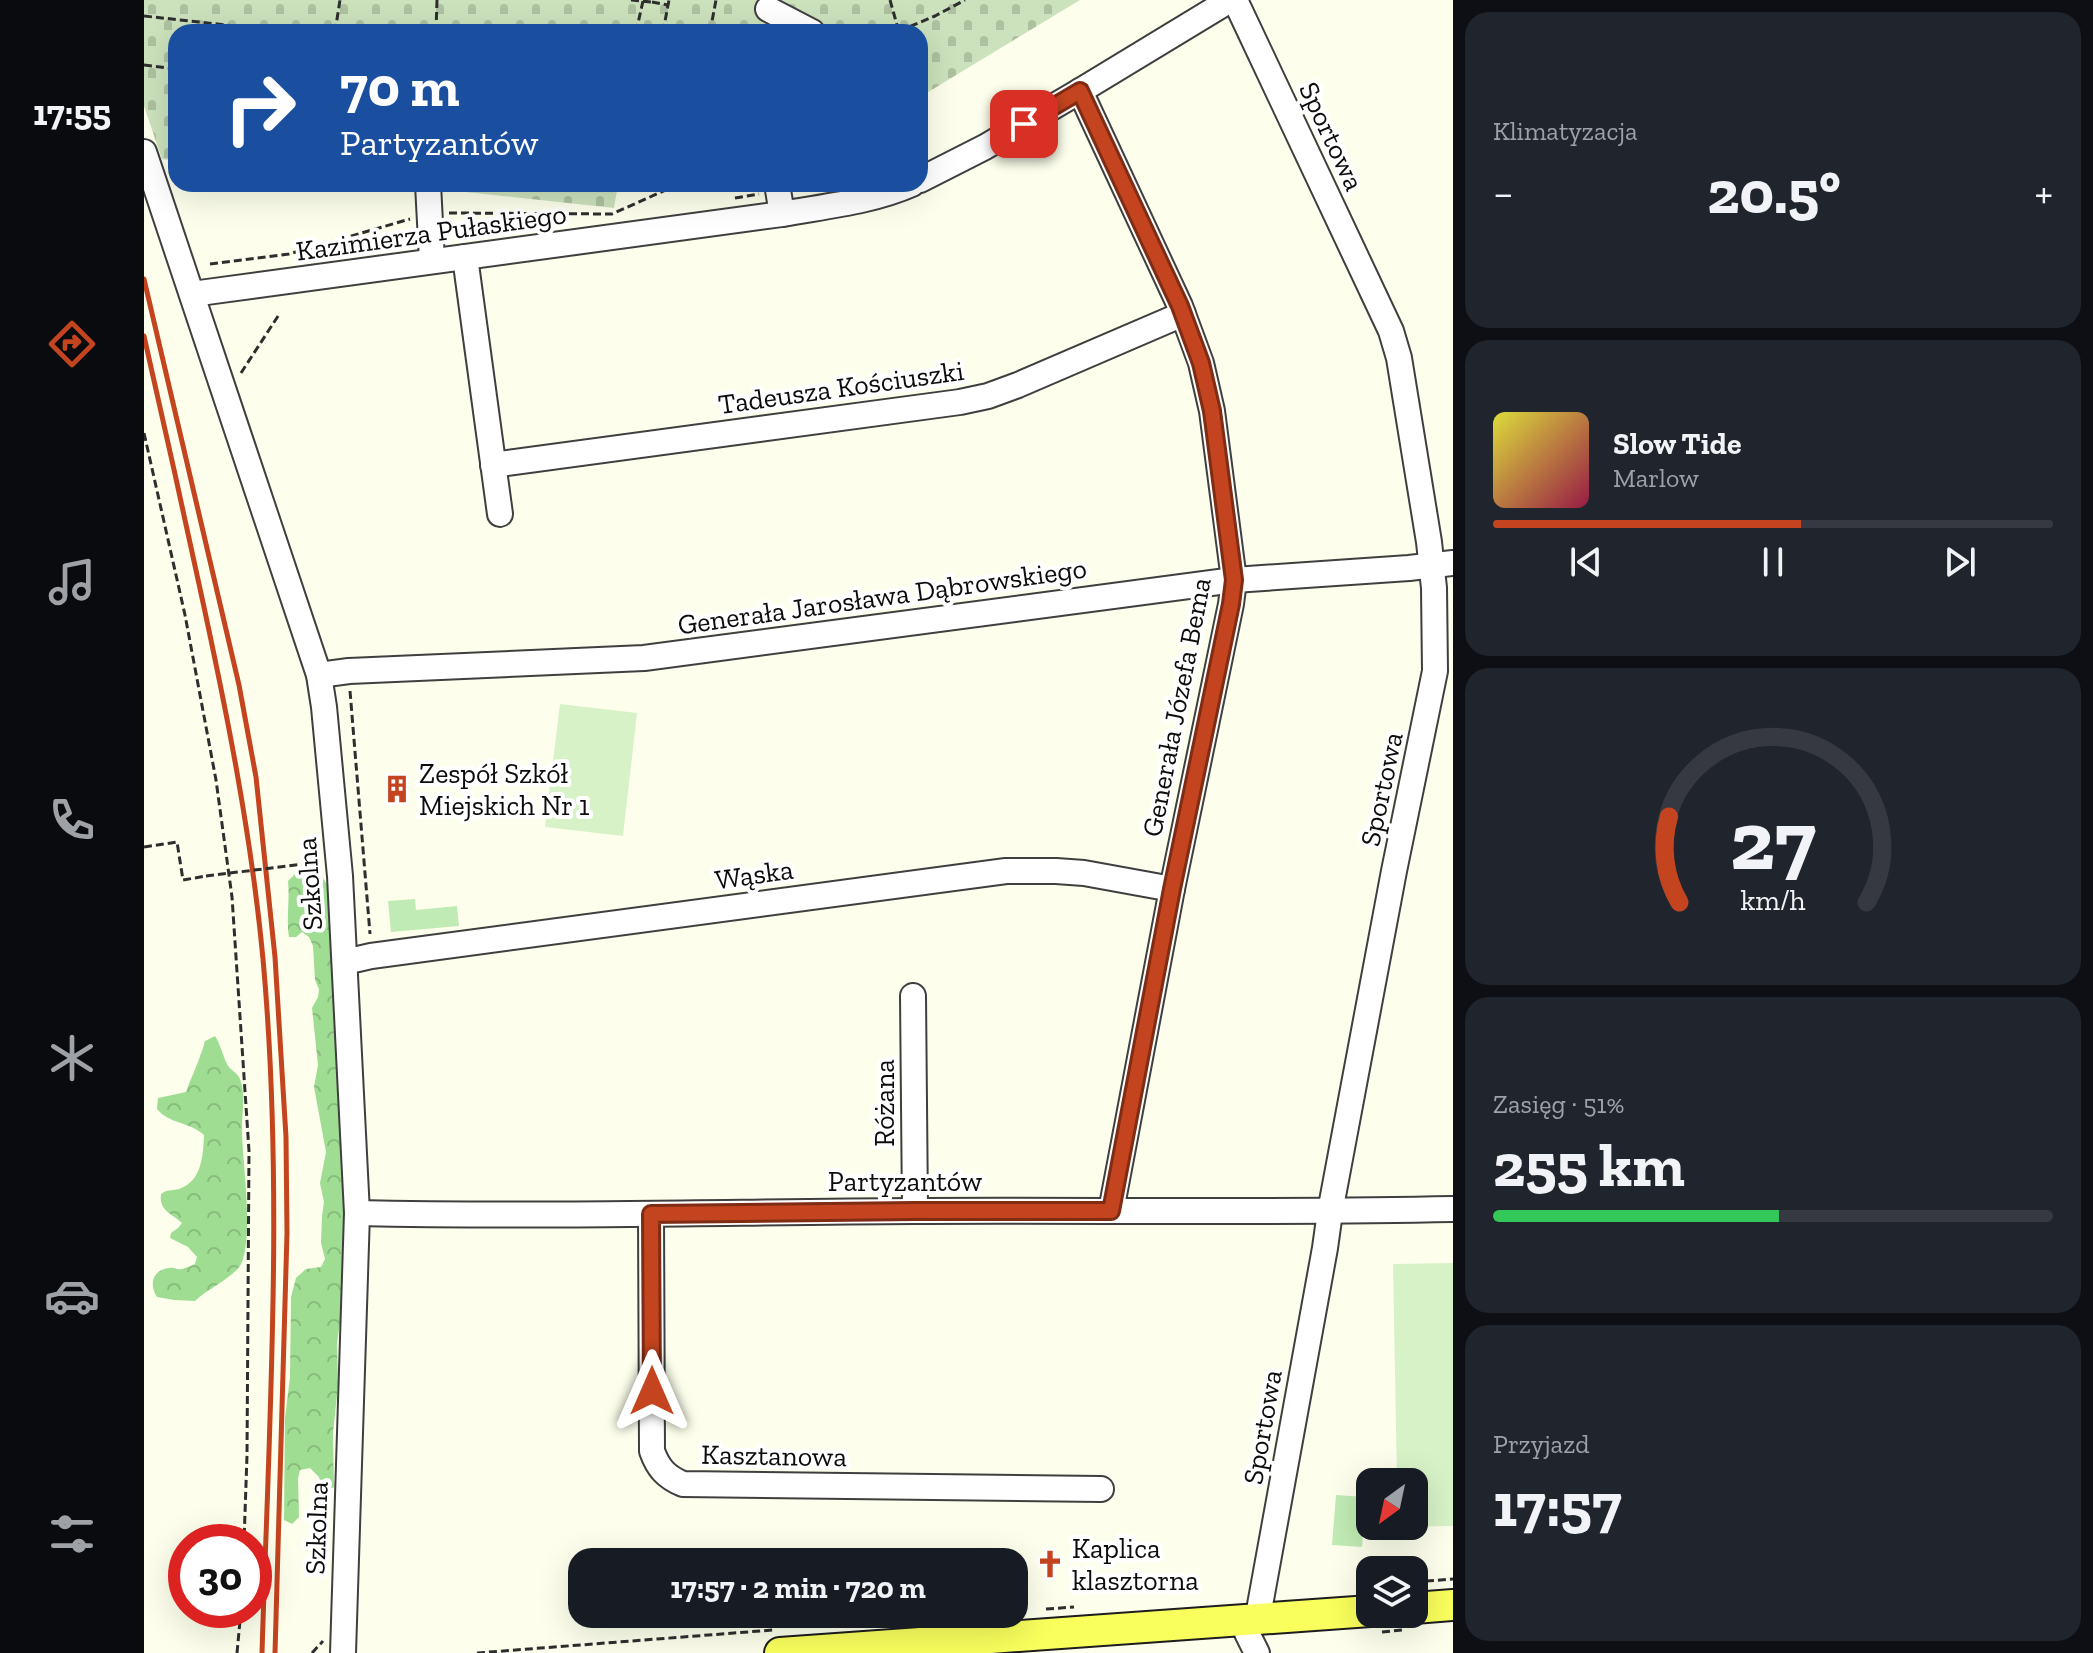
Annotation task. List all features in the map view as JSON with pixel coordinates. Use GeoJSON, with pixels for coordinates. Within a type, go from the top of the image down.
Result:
{"type":"FeatureCollection","features":[{"type":"Feature","properties":{"kind":"main road"},"geometry":{"type":"LineString","coordinates":[[1428,1607],[1453,1605]]}},
{"type":"Feature","properties":{"kind":"main road"},"geometry":{"type":"LineString","coordinates":[[776,1641],[1060,1643],[1253,1619],[1356,1612]]}},
{"type":"Feature","properties":{"kind":"street"},"geometry":{"type":"LineString","coordinates":[[928,176],[974,153],[1232,0]]}},
{"type":"Feature","properties":{"kind":"street","name":"Sportowa"},"geometry":{"type":"LineString","coordinates":[[1232,0],[1391,331],[1399,358],[1422,494],[1442,564],[1434,588],[1435,671],[1330,1212],[1260,1605],[1253,1619]]}},
{"type":"Feature","properties":{"kind":"street"},"geometry":{"type":"LineString","coordinates":[[767,14],[792,24]]}},
{"type":"Feature","properties":{"kind":"street","name":"Generała Józefa Bema"},"geometry":{"type":"LineString","coordinates":[[1080,91],[1183,314],[1201,363],[1209,395],[1234,580],[1111,1211]]}},
{"type":"Feature","properties":{"kind":"street","name":"Szkolna"},"geometry":{"type":"LineString","coordinates":[[144,152],[319,675],[324,707],[340,876],[357,1213],[335,1646]]}},
{"type":"Feature","properties":{"kind":"street"},"geometry":{"type":"LineString","coordinates":[[428,192],[432,261]]}},
{"type":"Feature","properties":{"kind":"street"},"geometry":{"type":"LineString","coordinates":[[778,192],[782,214]]}},
{"type":"Feature","properties":{"kind":"street","name":"Kazimierza Pułaskiego"},"geometry":{"type":"LineString","coordinates":[[192,294],[782,214],[869,199],[886,192]]}},
{"type":"Feature","properties":{"kind":"street"},"geometry":{"type":"LineString","coordinates":[[465,257],[500,514]]}},
{"type":"Feature","properties":{"kind":"street","name":"Tadeusza Kościuszki"},"geometry":{"type":"LineString","coordinates":[[493,465],[988,396],[1183,314]]}},
{"type":"Feature","properties":{"kind":"street","name":"Generała Jarosława Dąbrowskiego"},"geometry":{"type":"LineString","coordinates":[[319,675],[680,654],[1234,580],[1442,564]]}},
{"type":"Feature","properties":{"kind":"street","name":"Wąska"},"geometry":{"type":"LineString","coordinates":[[345,962],[1006,871],[1084,873],[1172,889]]}},
{"type":"Feature","properties":{"kind":"street","name":"Różana"},"geometry":{"type":"LineString","coordinates":[[913,996],[915,1211]]}},
{"type":"Feature","properties":{"kind":"street","name":"Partyzantów"},"geometry":{"type":"LineString","coordinates":[[357,1213],[1330,1212],[1453,1209]]}},
{"type":"Feature","properties":{"kind":"street","name":"Kasztanowa"},"geometry":{"type":"LineString","coordinates":[[651,1214],[652,1451],[657,1465],[672,1480],[683,1484],[1101,1489]]}},
{"type":"Feature","properties":{"kind":"street"},"geometry":{"type":"LineString","coordinates":[[1253,1619],[1247,1633],[1257,1653]]}},
{"type":"Feature","properties":{"kind":"path"},"geometry":{"type":"LineString","coordinates":[[336,24],[340,0]]}},
{"type":"Feature","properties":{"kind":"path"},"geometry":{"type":"LineString","coordinates":[[436,24],[437,0]]}},
{"type":"Feature","properties":{"kind":"path"},"geometry":{"type":"LineString","coordinates":[[631,0],[668,3],[664,24]]}},
{"type":"Feature","properties":{"kind":"path"},"geometry":{"type":"LineString","coordinates":[[712,24],[716,0]]}},
{"type":"Feature","properties":{"kind":"path"},"geometry":{"type":"LineString","coordinates":[[890,0],[897,24]]}},
{"type":"Feature","properties":{"kind":"path"},"geometry":{"type":"LineString","coordinates":[[916,24],[965,0]]}},
{"type":"Feature","properties":{"kind":"path"},"geometry":{"type":"LineString","coordinates":[[639,24],[648,1]]}},
{"type":"Feature","properties":{"kind":"path"},"geometry":{"type":"LineString","coordinates":[[144,16],[201,24]]}},
{"type":"Feature","properties":{"kind":"path"},"geometry":{"type":"LineString","coordinates":[[144,65],[168,68]]}},
{"type":"Feature","properties":{"kind":"path"},"geometry":{"type":"LineString","coordinates":[[235,383],[280,313]]}},
{"type":"Feature","properties":{"kind":"path"},"geometry":{"type":"LineString","coordinates":[[144,433],[185,615],[216,780],[232,897],[249,1151],[245,1524]]}},
{"type":"Feature","properties":{"kind":"path"},"geometry":{"type":"LineString","coordinates":[[144,847],[177,842],[183,880],[312,863]]}},
{"type":"Feature","properties":{"kind":"path"},"geometry":{"type":"LineString","coordinates":[[1428,1581],[1453,1579]]}},
{"type":"Feature","properties":{"kind":"path"},"geometry":{"type":"LineString","coordinates":[[237,1653],[239,1628]]}},
{"type":"Feature","properties":{"kind":"path"},"geometry":{"type":"LineString","coordinates":[[477,1653],[776,1641]]}},
{"type":"Feature","properties":{"kind":"path"},"geometry":{"type":"LineString","coordinates":[[312,1653],[335,1646]]}},
{"type":"Feature","properties":{"kind":"green space"},"geometry":{"type":"Polygon","coordinates":[[[144,0],[1080,0],[928,92],[928,24],[168,24],[168,160],[162,159],[144,106],[144,0]]]}},
{"type":"Feature","properties":{"kind":"green space"},"geometry":{"type":"Polygon","coordinates":[[[465,192],[617,192],[614,208],[465,192]]]}},
{"type":"Feature","properties":{"kind":"green space"},"geometry":{"type":"Polygon","coordinates":[[[560,704],[637,713],[623,836],[545,827],[560,704]]]}},
{"type":"Feature","properties":{"kind":"green space"},"geometry":{"type":"Polygon","coordinates":[[[300,869],[319,873],[327,884],[332,909],[348,1233],[337,1344],[334,1487],[329,1490],[321,1485],[319,1477],[310,1468],[300,1470],[299,1517],[292,1524],[284,1520],[291,1297],[296,1278],[306,1269],[321,1267],[325,1259],[321,1243],[324,1202],[320,1183],[326,1152],[314,1087],[318,1065],[312,1008],[319,989],[309,937],[302,932],[296,937],[289,937],[288,930],[288,881],[300,869]]]}},
{"type":"Feature","properties":{"kind":"green space"},"geometry":{"type":"Polygon","coordinates":[[[415,899],[416,910],[457,906],[459,926],[391,932],[388,901],[415,899]]]}},
{"type":"Feature","properties":{"kind":"green space"},"geometry":{"type":"Polygon","coordinates":[[[215,1036],[228,1066],[239,1077],[243,1090],[247,1217],[245,1249],[239,1267],[195,1301],[157,1297],[153,1283],[159,1272],[195,1264],[197,1257],[188,1247],[170,1238],[182,1223],[164,1208],[161,1194],[187,1185],[197,1174],[204,1135],[162,1114],[157,1109],[158,1098],[186,1092],[205,1041],[215,1036]]]}},
{"type":"Feature","properties":{"kind":"green space"},"geometry":{"type":"Polygon","coordinates":[[[1453,1263],[1453,1526],[1428,1526],[1428,1468],[1397,1468],[1393,1264],[1453,1263]]]}},
{"type":"Feature","properties":{"kind":"green space"},"geometry":{"type":"Polygon","coordinates":[[[1336,1495],[1356,1496],[1356,1540],[1363,1540],[1362,1547],[1332,1545],[1336,1495]]]}},
{"type":"Feature","properties":{"kind":"railway"},"geometry":{"type":"LineString","coordinates":[[144,279],[239,685],[256,777],[275,957],[286,1137],[287,1233],[275,1653]]}},
{"type":"Feature","properties":{"kind":"railway"},"geometry":{"type":"LineString","coordinates":[[144,336],[228,724],[245,817],[263,959],[273,1132],[274,1219],[262,1653]]}},
{"type":"Feature","properties":{"kind":"place","name":"Zespół Szkół Miejskich Nr 1"},"geometry":{"type":"Point","coordinates":[397,789]}},
{"type":"Feature","properties":{"kind":"place","name":"Kaplica klasztorna"},"geometry":{"type":"Point","coordinates":[1050,1564]}},
{"type":"Feature","properties":{"kind":"route"},"geometry":{"type":"LineString","coordinates":[[652,1391],[651,1214],[1111,1211],[1234,580],[1208,386],[1183,314],[1159,261],[1080,91],[1024,124]]}}]}
